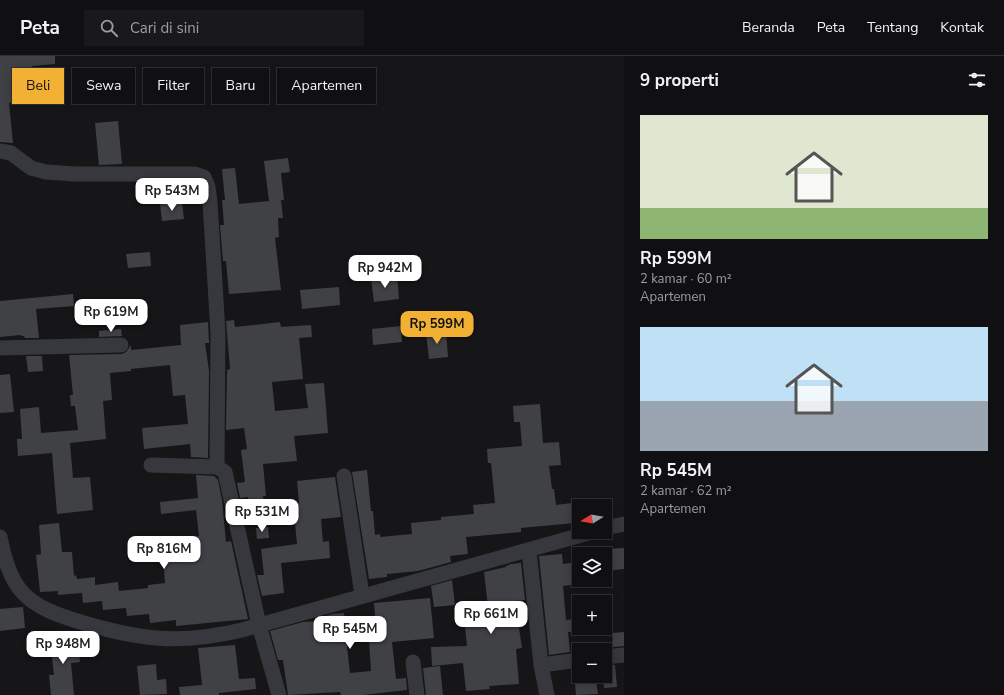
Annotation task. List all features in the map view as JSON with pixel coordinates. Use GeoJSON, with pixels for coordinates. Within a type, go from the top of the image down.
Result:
{"type":"FeatureCollection","features":[{"type":"Feature","properties":{"kind":"street"},"geometry":{"type":"LineString","coordinates":[[0,151],[11,153],[31,168],[46,172],[82,174],[195,174],[204,177],[208,187],[210,202],[218,333],[217,467]]}},
{"type":"Feature","properties":{"kind":"street"},"geometry":{"type":"LineString","coordinates":[[0,348],[121,345]]}},
{"type":"Feature","properties":{"kind":"street"},"geometry":{"type":"LineString","coordinates":[[151,465],[217,467],[224,470],[227,475],[259,625],[278,695]]}},
{"type":"Feature","properties":{"kind":"street"},"geometry":{"type":"LineString","coordinates":[[344,476],[362,595]]}},
{"type":"Feature","properties":{"kind":"street"},"geometry":{"type":"LineString","coordinates":[[612,527],[624,524]]}},
{"type":"Feature","properties":{"kind":"street"},"geometry":{"type":"LineString","coordinates":[[0,537],[11,574],[23,592],[32,601],[62,616],[105,629],[156,639],[209,637],[259,625],[362,595],[572,538]]}},
{"type":"Feature","properties":{"kind":"street"},"geometry":{"type":"LineString","coordinates":[[529,550],[541,665],[547,695]]}},
{"type":"Feature","properties":{"kind":"street"},"geometry":{"type":"LineString","coordinates":[[612,656],[624,655]]}},
{"type":"Feature","properties":{"kind":"street"},"geometry":{"type":"LineString","coordinates":[[541,665],[572,661]]}},
{"type":"Feature","properties":{"kind":"street"},"geometry":{"type":"LineString","coordinates":[[413,662],[417,695]]}},
{"type":"Feature","properties":{"kind":"building"},"geometry":{"type":"Polygon","coordinates":[[[0,56],[55,56],[55,64],[32,66],[32,68],[12,68],[12,102],[9,103],[13,143],[0,142],[0,56]]]}},
{"type":"Feature","properties":{"kind":"building"},"geometry":{"type":"Polygon","coordinates":[[[118,121],[122,164],[99,165],[95,123],[118,121]]]}},
{"type":"Feature","properties":{"kind":"building"},"geometry":{"type":"Polygon","coordinates":[[[288,158],[290,172],[281,173],[284,200],[281,200],[283,218],[278,218],[279,237],[275,238],[281,290],[229,294],[226,261],[223,261],[220,225],[224,225],[222,200],[225,200],[222,169],[235,168],[239,204],[269,201],[264,161],[288,158]]]}},
{"type":"Feature","properties":{"kind":"building"},"geometry":{"type":"Polygon","coordinates":[[[182,202],[184,219],[162,221],[160,204],[182,202]]]}},
{"type":"Feature","properties":{"kind":"building"},"geometry":{"type":"Polygon","coordinates":[[[150,252],[151,266],[128,268],[126,254],[150,252]]]}},
{"type":"Feature","properties":{"kind":"building"},"geometry":{"type":"Polygon","coordinates":[[[397,276],[399,299],[374,302],[371,279],[397,276]]]}},
{"type":"Feature","properties":{"kind":"building"},"geometry":{"type":"Polygon","coordinates":[[[339,287],[340,305],[302,309],[300,290],[339,287]]]}},
{"type":"Feature","properties":{"kind":"building"},"geometry":{"type":"Polygon","coordinates":[[[73,294],[74,306],[36,309],[39,338],[25,338],[21,335],[0,337],[0,301],[73,294]]]}},
{"type":"Feature","properties":{"kind":"building"},"geometry":{"type":"Polygon","coordinates":[[[234,320],[235,327],[280,322],[281,327],[311,325],[312,337],[299,338],[303,379],[272,382],[275,411],[308,408],[305,384],[324,383],[328,433],[294,436],[297,461],[263,464],[266,496],[263,496],[265,516],[250,518],[248,497],[240,498],[237,483],[245,482],[241,450],[247,449],[244,428],[226,430],[227,370],[230,369],[226,321],[234,320]]]}},
{"type":"Feature","properties":{"kind":"building"},"geometry":{"type":"Polygon","coordinates":[[[208,322],[209,343],[205,343],[209,371],[208,458],[191,457],[190,444],[144,449],[142,428],[188,424],[185,395],[173,396],[170,365],[110,373],[112,400],[103,401],[106,439],[70,443],[73,478],[90,477],[93,510],[57,514],[52,453],[18,456],[17,439],[22,439],[20,409],[39,407],[41,433],[78,430],[75,406],[71,406],[70,395],[73,395],[69,355],[122,354],[126,352],[131,345],[131,350],[181,345],[180,325],[208,322]]]}},
{"type":"Feature","properties":{"kind":"building"},"geometry":{"type":"Polygon","coordinates":[[[401,326],[402,342],[373,345],[372,329],[401,326]]]}},
{"type":"Feature","properties":{"kind":"building"},"geometry":{"type":"Polygon","coordinates":[[[121,329],[122,336],[99,337],[99,331],[121,329]]]}},
{"type":"Feature","properties":{"kind":"building"},"geometry":{"type":"Polygon","coordinates":[[[446,331],[448,357],[429,359],[426,333],[446,331]]]}},
{"type":"Feature","properties":{"kind":"building"},"geometry":{"type":"Polygon","coordinates":[[[26,356],[42,356],[43,371],[28,372],[26,356]]]}},
{"type":"Feature","properties":{"kind":"building"},"geometry":{"type":"Polygon","coordinates":[[[10,374],[14,412],[0,413],[0,375],[10,374]]]}},
{"type":"Feature","properties":{"kind":"building"},"geometry":{"type":"Polygon","coordinates":[[[540,404],[543,443],[559,442],[561,465],[549,466],[556,505],[572,503],[572,523],[521,528],[521,532],[466,537],[468,554],[450,556],[451,562],[418,571],[387,574],[387,577],[369,579],[352,472],[367,470],[375,535],[380,534],[380,537],[412,534],[411,523],[441,520],[441,517],[474,514],[473,505],[495,503],[491,463],[488,463],[487,449],[522,446],[520,422],[514,422],[513,406],[540,404]]]}},
{"type":"Feature","properties":{"kind":"building"},"geometry":{"type":"Polygon","coordinates":[[[196,475],[214,476],[218,480],[222,500],[226,542],[231,541],[248,619],[176,626],[176,620],[150,623],[149,614],[127,616],[126,608],[103,610],[102,601],[83,603],[82,593],[58,595],[58,591],[40,592],[36,555],[41,554],[39,525],[59,523],[62,552],[72,552],[74,576],[76,575],[77,579],[95,577],[95,585],[118,582],[119,591],[148,588],[148,585],[165,583],[163,554],[153,555],[152,541],[199,536],[196,510],[161,514],[160,502],[198,498],[196,475]]]}},
{"type":"Feature","properties":{"kind":"building"},"geometry":{"type":"Polygon","coordinates":[[[335,477],[341,517],[321,519],[323,542],[329,541],[330,558],[281,563],[284,593],[262,596],[257,575],[264,575],[261,549],[297,544],[293,503],[299,503],[297,481],[335,477]]]}},
{"type":"Feature","properties":{"kind":"building"},"geometry":{"type":"Polygon","coordinates":[[[268,527],[269,538],[257,539],[256,528],[268,527]]]}},
{"type":"Feature","properties":{"kind":"building"},"geometry":{"type":"Polygon","coordinates":[[[624,548],[624,569],[612,570],[612,549],[624,548]]]}},
{"type":"Feature","properties":{"kind":"building"},"geometry":{"type":"Polygon","coordinates":[[[562,554],[563,564],[572,563],[572,585],[563,586],[566,620],[572,619],[572,632],[568,632],[570,652],[549,655],[539,556],[562,554]]]}},
{"type":"Feature","properties":{"kind":"building"},"geometry":{"type":"Polygon","coordinates":[[[521,563],[525,600],[515,601],[522,648],[516,649],[519,684],[489,686],[490,689],[466,691],[463,663],[432,666],[431,647],[467,646],[464,618],[489,616],[484,572],[506,567],[511,564],[521,563]]]}},
{"type":"Feature","properties":{"kind":"building"},"geometry":{"type":"Polygon","coordinates":[[[452,580],[455,605],[434,607],[431,586],[452,580]]]}},
{"type":"Feature","properties":{"kind":"building"},"geometry":{"type":"Polygon","coordinates":[[[430,598],[434,638],[392,642],[396,679],[406,678],[407,690],[363,695],[341,695],[340,692],[288,695],[283,660],[278,660],[270,631],[303,622],[320,621],[320,618],[332,614],[344,613],[346,631],[350,630],[351,646],[347,647],[350,673],[371,671],[369,641],[377,640],[374,603],[430,598]]]}},
{"type":"Feature","properties":{"kind":"building"},"geometry":{"type":"Polygon","coordinates":[[[23,607],[25,628],[0,631],[0,609],[23,607]]]}},
{"type":"Feature","properties":{"kind":"building"},"geometry":{"type":"Polygon","coordinates":[[[624,632],[624,646],[613,647],[612,633],[624,632]]]}},
{"type":"Feature","properties":{"kind":"building"},"geometry":{"type":"Polygon","coordinates":[[[77,637],[80,662],[71,663],[74,695],[51,695],[49,675],[54,675],[50,640],[77,637]]]}},
{"type":"Feature","properties":{"kind":"building"},"geometry":{"type":"Polygon","coordinates":[[[235,645],[239,679],[255,678],[256,689],[219,693],[219,695],[180,695],[179,687],[202,685],[198,648],[235,645]]]}},
{"type":"Feature","properties":{"kind":"building"},"geometry":{"type":"Polygon","coordinates":[[[156,664],[157,680],[166,679],[167,694],[140,695],[137,666],[156,664]]]}},
{"type":"Feature","properties":{"kind":"building"},"geometry":{"type":"Polygon","coordinates":[[[612,665],[615,665],[617,687],[604,688],[604,683],[612,683],[612,665]]]}},
{"type":"Feature","properties":{"kind":"building"},"geometry":{"type":"Polygon","coordinates":[[[440,666],[443,695],[426,695],[423,668],[440,666]]]}},
{"type":"Feature","properties":{"kind":"building"},"geometry":{"type":"Polygon","coordinates":[[[575,683],[596,683],[598,694],[576,695],[575,683]]]}}]}
